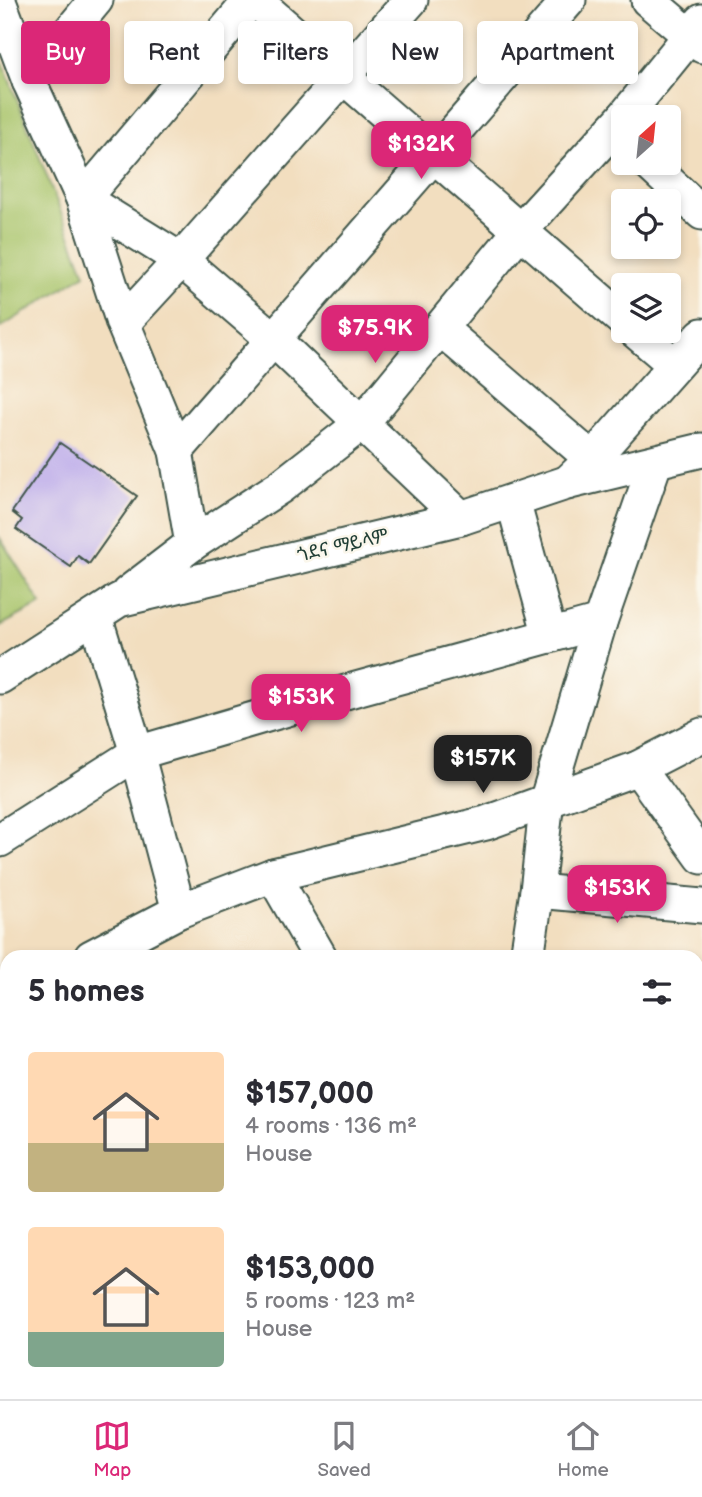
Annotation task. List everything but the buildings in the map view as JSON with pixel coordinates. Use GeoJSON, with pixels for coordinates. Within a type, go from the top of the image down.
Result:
{"type":"FeatureCollection","features":[{"type":"Feature","properties":{"kind":"street"},"geometry":{"type":"LineString","coordinates":[[79,21],[96,0]]}},
{"type":"Feature","properties":{"kind":"street"},"geometry":{"type":"LineString","coordinates":[[83,199],[253,0],[278,21]]}},
{"type":"Feature","properties":{"kind":"street"},"geometry":{"type":"LineString","coordinates":[[353,66],[411,0]]}},
{"type":"Feature","properties":{"kind":"street"},"geometry":{"type":"LineString","coordinates":[[176,451],[569,0]]}},
{"type":"Feature","properties":{"kind":"street"},"geometry":{"type":"LineString","coordinates":[[639,105],[698,34],[649,0]]}},
{"type":"Feature","properties":{"kind":"street"},"geometry":{"type":"LineString","coordinates":[[0,4],[21,60]]}},
{"type":"Feature","properties":{"kind":"street"},"geometry":{"type":"LineString","coordinates":[[30,84],[83,199],[122,323],[176,451],[192,544]]}},
{"type":"Feature","properties":{"kind":"street"},"geometry":{"type":"LineString","coordinates":[[122,323],[337,84]]}},
{"type":"Feature","properties":{"kind":"street"},"geometry":{"type":"LineString","coordinates":[[353,84],[611,310]]}},
{"type":"Feature","properties":{"kind":"street"},"geometry":{"type":"LineString","coordinates":[[179,911],[137,753],[107,608],[192,544],[280,487],[362,423],[519,232],[611,136]]}},
{"type":"Feature","properties":{"kind":"street"},"geometry":{"type":"LineString","coordinates":[[661,175],[702,213]]}},
{"type":"Feature","properties":{"kind":"street"},"geometry":{"type":"LineString","coordinates":[[83,199],[181,260],[273,339],[461,518]]}},
{"type":"Feature","properties":{"kind":"street"},"geometry":{"type":"LineString","coordinates":[[441,329],[592,459]]}},
{"type":"Feature","properties":{"kind":"street"},"geometry":{"type":"LineString","coordinates":[[566,484],[592,459],[702,335]]}},
{"type":"Feature","properties":{"kind":"street"},"geometry":{"type":"LineString","coordinates":[[649,343],[674,364]]}},
{"type":"Feature","properties":{"kind":"street","name":"ጎደና ማይላም"},"geometry":{"type":"LineString","coordinates":[[0,677],[107,608],[461,518],[566,484],[702,450]]}},
{"type":"Feature","properties":{"kind":"street"},"geometry":{"type":"LineString","coordinates":[[528,950],[547,799],[600,622],[655,463]]}},
{"type":"Feature","properties":{"kind":"street"},"geometry":{"type":"LineString","coordinates":[[513,501],[550,636]]}},
{"type":"Feature","properties":{"kind":"street"},"geometry":{"type":"LineString","coordinates":[[0,840],[137,753],[600,622]]}},
{"type":"Feature","properties":{"kind":"street"},"geometry":{"type":"LineString","coordinates":[[104,950],[179,911],[273,875],[486,823],[638,768],[702,735]]}},
{"type":"Feature","properties":{"kind":"street"},"geometry":{"type":"LineString","coordinates":[[638,768],[702,857]]}},
{"type":"Feature","properties":{"kind":"street"},"geometry":{"type":"LineString","coordinates":[[273,875],[316,950]]}},
{"type":"Feature","properties":{"kind":"street"},"geometry":{"type":"LineString","coordinates":[[537,891],[702,906]]}},
{"type":"Feature","properties":{"kind":"green space"},"geometry":{"type":"Polygon","coordinates":[[[0,56],[85,274],[0,328],[0,56]]]}},
{"type":"Feature","properties":{"kind":"green space"},"geometry":{"type":"Polygon","coordinates":[[[0,538],[41,604],[0,626],[0,538]]]}}]}
